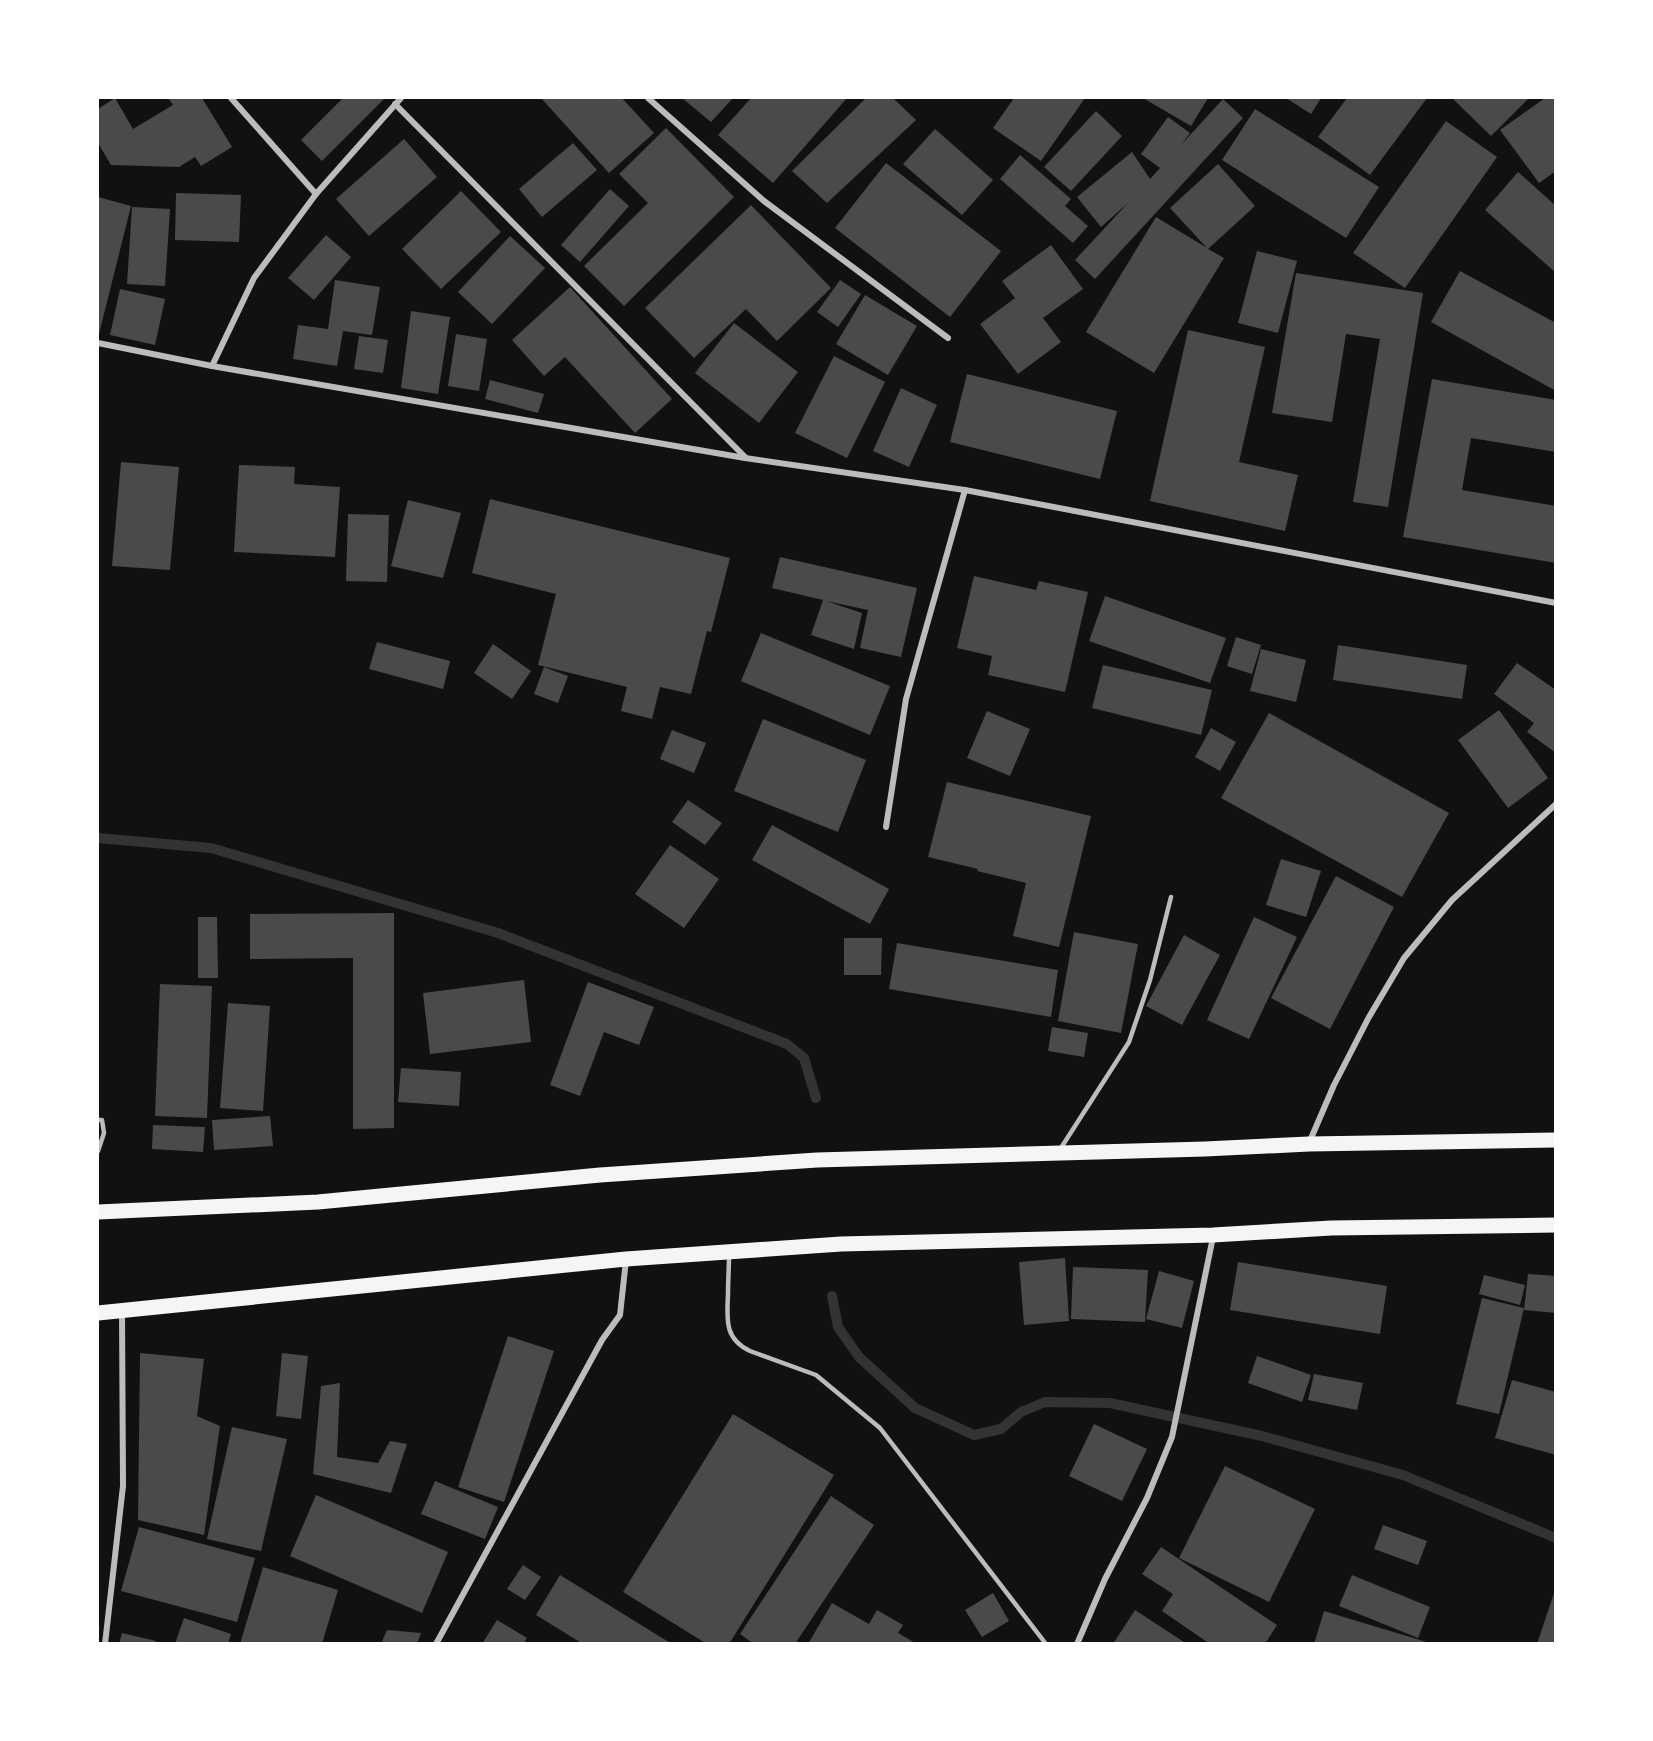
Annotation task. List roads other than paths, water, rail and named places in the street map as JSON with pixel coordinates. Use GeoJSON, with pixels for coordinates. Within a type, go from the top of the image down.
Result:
{"type":"FeatureCollection","features":[{"type":"Feature","properties":{"kind":"main road"},"geometry":{"type":"LineString","coordinates":[[98,1212],[318,1203],[600,1175],[817,1160],[1309,1144],[1556,1140]]}},
{"type":"Feature","properties":{"kind":"main road"},"geometry":{"type":"LineString","coordinates":[[98,1313],[626,1259],[853,1244],[1214,1234],[1331,1228],[1556,1225]]}},
{"type":"Feature","properties":{"kind":"street"},"geometry":{"type":"LineString","coordinates":[[231,98],[316,194]]}},
{"type":"Feature","properties":{"kind":"street"},"geometry":{"type":"LineString","coordinates":[[212,366],[254,278],[316,194],[400,98]]}},
{"type":"Feature","properties":{"kind":"street"},"geometry":{"type":"LineString","coordinates":[[648,98],[764,201],[948,338]]}},
{"type":"Feature","properties":{"kind":"street"},"geometry":{"type":"LineString","coordinates":[[395,104],[746,458]]}},
{"type":"Feature","properties":{"kind":"street"},"geometry":{"type":"LineString","coordinates":[[98,343],[212,366],[746,458],[965,490],[1556,603]]}},
{"type":"Feature","properties":{"kind":"street"},"geometry":{"type":"LineString","coordinates":[[886,826],[906,699],[965,490]]}},
{"type":"Feature","properties":{"kind":"street"},"geometry":{"type":"LineString","coordinates":[[1309,1144],[1344,1065],[1404,958],[1452,900],[1556,804]]}},
{"type":"Feature","properties":{"kind":"street"},"geometry":{"type":"LineString","coordinates":[[1077,1644],[1105,1579],[1147,1498],[1173,1437],[1214,1234]]}},
{"type":"Feature","properties":{"kind":"street"},"geometry":{"type":"LineString","coordinates":[[436,1644],[602,1340],[620,1314],[626,1259]]}},
{"type":"Feature","properties":{"kind":"street"},"geometry":{"type":"LineString","coordinates":[[105,1644],[123,1486],[122,1311]]}},
{"type":"Feature","properties":{"kind":"lane"},"geometry":{"type":"LineString","coordinates":[[1057,1153],[1129,1042],[1150,980],[1171,897]]}},
{"type":"Feature","properties":{"kind":"lane"},"geometry":{"type":"LineString","coordinates":[[98,1120],[102,1120],[104,1133],[98,1151]]}},
{"type":"Feature","properties":{"kind":"lane"},"geometry":{"type":"LineString","coordinates":[[729,1252],[727,1323],[739,1346],[816,1375],[880,1428],[1046,1644]]}},
{"type":"Feature","properties":{"kind":"waterway"},"geometry":{"type":"LineString","coordinates":[[98,838],[211,848],[498,933],[787,1044],[804,1058],[816,1098]]}},
{"type":"Feature","properties":{"kind":"waterway"},"geometry":{"type":"LineString","coordinates":[[832,1296],[838,1327],[859,1357],[915,1408],[974,1435],[1001,1429],[1021,1412],[1045,1402],[1110,1403],[1262,1436],[1403,1475],[1556,1538]]}}]}
